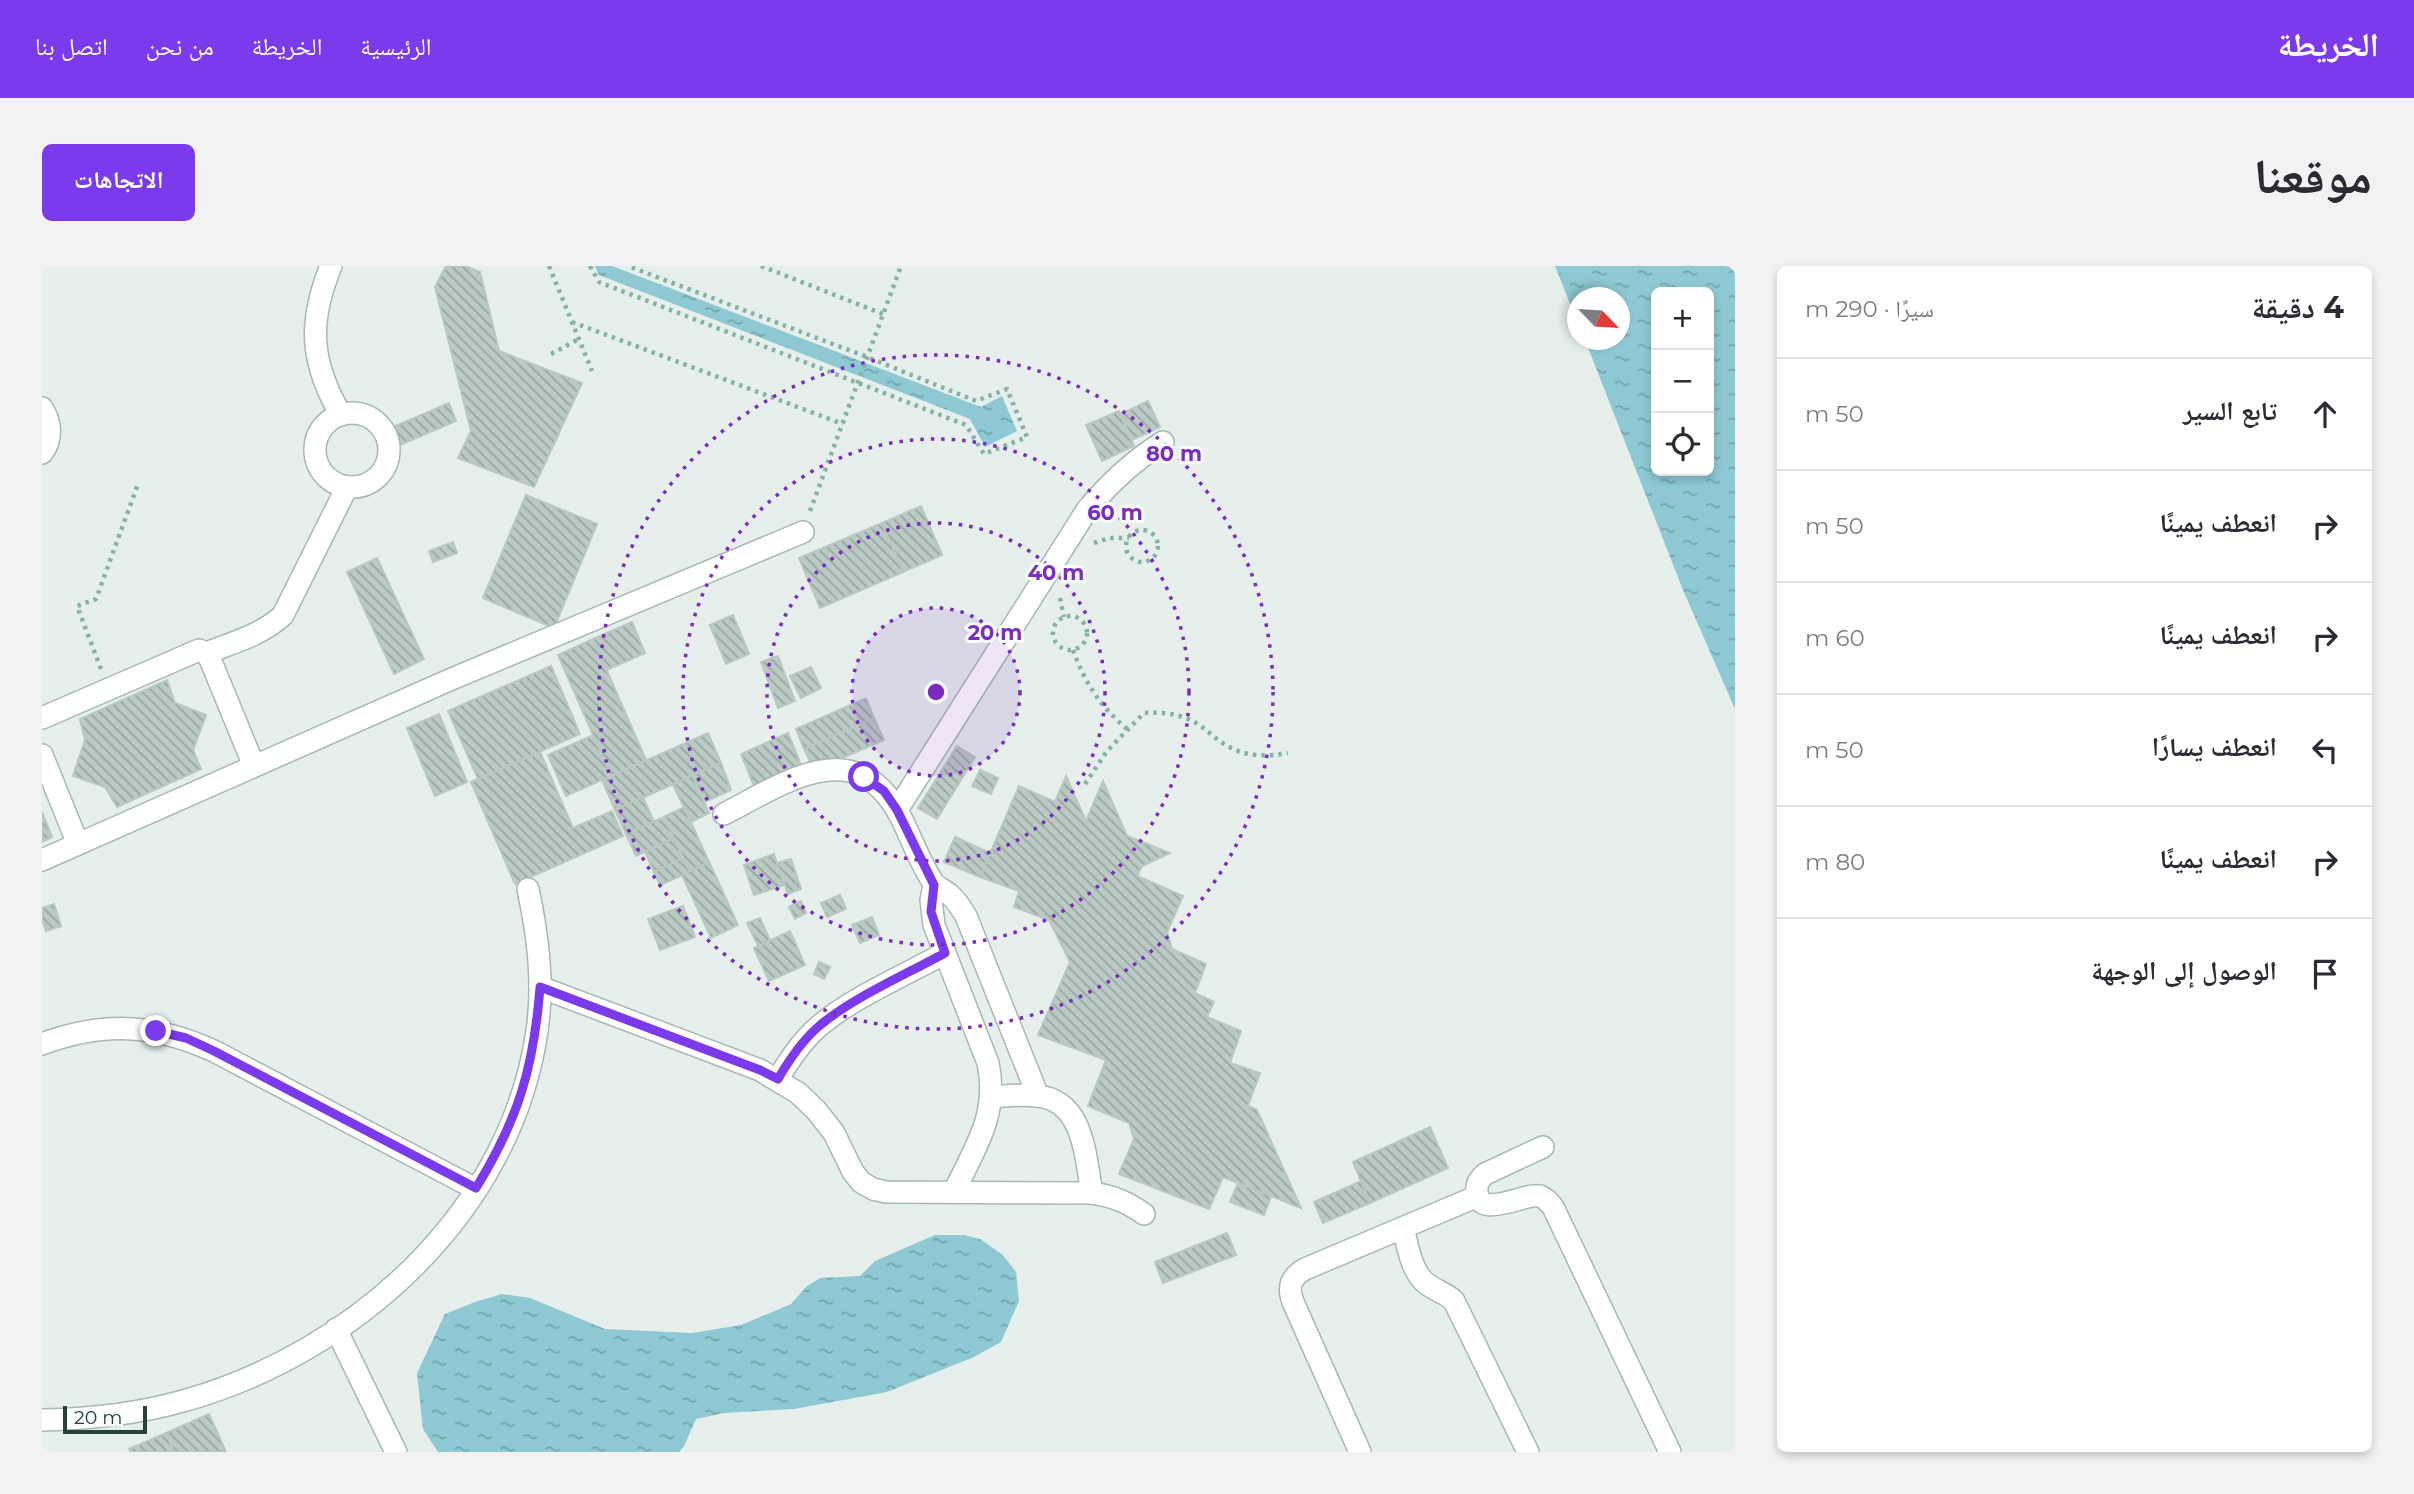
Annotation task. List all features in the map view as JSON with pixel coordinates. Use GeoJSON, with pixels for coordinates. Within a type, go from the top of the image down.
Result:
{"type":"FeatureCollection","features":[{"type":"Feature","properties":{"kind":"lane"},"geometry":{"type":"LineString","coordinates":[[331,266],[316,313],[314,339],[318,366],[327,392],[341,415]]}},
{"type":"Feature","properties":{"kind":"lane"},"geometry":{"type":"LineString","coordinates":[[42,408],[48,416],[50,438],[42,453]]}},
{"type":"Feature","properties":{"kind":"lane"},"geometry":{"type":"LineString","coordinates":[[353,413],[375,421],[388,441],[386,465],[371,483],[359,487],[335,484],[319,466],[315,454],[321,430],[329,421],[341,415],[353,413]]}},
{"type":"Feature","properties":{"kind":"lane"},"geometry":{"type":"LineString","coordinates":[[897,810],[1087,510],[1126,468],[1163,442]]}},
{"type":"Feature","properties":{"kind":"lane"},"geometry":{"type":"LineString","coordinates":[[206,653],[266,628],[283,615],[347,487]]}},
{"type":"Feature","properties":{"kind":"lane"},"geometry":{"type":"LineString","coordinates":[[42,860],[454,678],[803,532]]}},
{"type":"Feature","properties":{"kind":"lane"},"geometry":{"type":"LineString","coordinates":[[42,718],[192,651],[200,650],[206,653],[254,766]]}},
{"type":"Feature","properties":{"kind":"lane"},"geometry":{"type":"LineString","coordinates":[[42,755],[78,844]]}},
{"type":"Feature","properties":{"kind":"lane"},"geometry":{"type":"LineString","coordinates":[[724,814],[797,777],[819,770],[842,769],[864,777],[884,791],[897,810],[934,885],[947,893],[966,916],[1038,1096]]}},
{"type":"Feature","properties":{"kind":"lane"},"geometry":{"type":"LineString","coordinates":[[934,885],[931,912],[988,1063],[992,1097],[985,1127],[954,1192]]}},
{"type":"Feature","properties":{"kind":"lane"},"geometry":{"type":"LineString","coordinates":[[42,1420],[129,1413],[184,1401],[237,1382],[288,1358],[336,1329],[400,1281],[454,1222],[499,1152],[516,1113],[529,1072],[537,1030],[540,987],[539,954],[528,889]]}},
{"type":"Feature","properties":{"kind":"lane"},"geometry":{"type":"LineString","coordinates":[[778,1079],[795,1051],[818,1027],[845,1008],[945,953]]}},
{"type":"Feature","properties":{"kind":"lane"},"geometry":{"type":"LineString","coordinates":[[540,987],[778,1079],[816,1110],[834,1133],[853,1172],[861,1182],[873,1189],[887,1192],[1092,1193],[1111,1196],[1144,1214]]}},
{"type":"Feature","properties":{"kind":"lane"},"geometry":{"type":"LineString","coordinates":[[42,1044],[95,1029],[156,1031],[186,1038],[476,1188]]}},
{"type":"Feature","properties":{"kind":"lane"},"geometry":{"type":"LineString","coordinates":[[992,1097],[1038,1096],[1058,1101],[1073,1115],[1081,1134],[1092,1193]]}},
{"type":"Feature","properties":{"kind":"lane"},"geometry":{"type":"LineString","coordinates":[[1543,1147],[1485,1174],[1476,1188],[1478,1196],[1489,1205],[1531,1196],[1548,1200],[1670,1452]]}},
{"type":"Feature","properties":{"kind":"lane"},"geometry":{"type":"LineString","coordinates":[[1360,1452],[1293,1302],[1289,1292],[1291,1282],[1296,1274],[1305,1269],[1478,1196]]}},
{"type":"Feature","properties":{"kind":"lane"},"geometry":{"type":"LineString","coordinates":[[1403,1228],[1419,1275],[1426,1283],[1446,1293],[1454,1301],[1528,1452]]}},
{"type":"Feature","properties":{"kind":"lane"},"geometry":{"type":"LineString","coordinates":[[336,1329],[396,1452]]}},
{"type":"Feature","properties":{"kind":"path"},"geometry":{"type":"LineString","coordinates":[[549,266],[592,371]]}},
{"type":"Feature","properties":{"kind":"path"},"geometry":{"type":"LineString","coordinates":[[590,266],[599,282],[966,425],[984,454],[1027,437],[1007,389],[976,401],[628,266]]}},
{"type":"Feature","properties":{"kind":"path"},"geometry":{"type":"LineString","coordinates":[[761,266],[883,314]]}},
{"type":"Feature","properties":{"kind":"path"},"geometry":{"type":"LineString","coordinates":[[803,532],[901,266]]}},
{"type":"Feature","properties":{"kind":"path"},"geometry":{"type":"LineString","coordinates":[[572,322],[843,424]]}},
{"type":"Feature","properties":{"kind":"path"},"geometry":{"type":"LineString","coordinates":[[551,354],[579,339]]}},
{"type":"Feature","properties":{"kind":"path"},"geometry":{"type":"LineString","coordinates":[[108,688],[77,606],[96,598],[138,484]]}},
{"type":"Feature","properties":{"kind":"path"},"geometry":{"type":"LineString","coordinates":[[1149,532],[1158,544],[1154,558],[1140,562],[1132,559],[1126,546],[1129,538],[1134,533],[1149,532]]}},
{"type":"Feature","properties":{"kind":"path"},"geometry":{"type":"LineString","coordinates":[[1071,616],[1083,622],[1087,629],[1085,642],[1073,650],[1060,647],[1053,635],[1058,622],[1071,616]]}},
{"type":"Feature","properties":{"kind":"path"},"geometry":{"type":"LineString","coordinates":[[1073,650],[1094,696],[1109,714],[1127,729]]}},
{"type":"Feature","properties":{"kind":"path"},"geometry":{"type":"LineString","coordinates":[[1085,784],[1107,751],[1144,713],[1173,714],[1201,726],[1235,750],[1261,756],[1288,753]]}},
{"type":"Feature","properties":{"kind":"water"},"geometry":{"type":"Polygon","coordinates":[[[595,266],[612,266],[981,407],[1002,396],[1017,431],[985,447],[970,419],[599,275],[595,266]]]}},
{"type":"Feature","properties":{"kind":"water"},"geometry":{"type":"Polygon","coordinates":[[[1555,266],[1735,266],[1735,709],[1683,590],[1589,350],[1630,350],[1630,287],[1567,287],[1567,296],[1555,266]]]}},
{"type":"Feature","properties":{"kind":"water"},"geometry":{"type":"Polygon","coordinates":[[[935,1235],[964,1235],[980,1239],[1003,1255],[1016,1272],[1019,1301],[1001,1342],[974,1357],[887,1392],[794,1409],[724,1413],[696,1419],[679,1452],[438,1452],[423,1429],[417,1373],[445,1314],[475,1302],[502,1294],[530,1298],[605,1329],[692,1333],[741,1325],[791,1304],[806,1287],[820,1278],[860,1276],[875,1261],[935,1235]]]}},
{"type":"Feature","properties":{"kind":"building"},"geometry":{"type":"Polygon","coordinates":[[[446,266],[465,266],[480,272],[499,351],[582,383],[534,487],[458,458],[471,431],[435,287],[446,266]]]}},
{"type":"Feature","properties":{"kind":"building"},"geometry":{"type":"Polygon","coordinates":[[[1148,401],[1160,427],[1132,440],[1120,414],[1148,401]]]}},
{"type":"Feature","properties":{"kind":"building"},"geometry":{"type":"Polygon","coordinates":[[[449,403],[456,421],[400,445],[393,427],[449,403]]]}},
{"type":"Feature","properties":{"kind":"building"},"geometry":{"type":"Polygon","coordinates":[[[1119,411],[1134,446],[1102,461],[1086,425],[1119,411]]]}},
{"type":"Feature","properties":{"kind":"building"},"geometry":{"type":"Polygon","coordinates":[[[526,495],[597,524],[554,628],[483,598],[526,495]]]}},
{"type":"Feature","properties":{"kind":"building"},"geometry":{"type":"Polygon","coordinates":[[[921,506],[942,555],[903,572],[882,523],[921,506]]]}},
{"type":"Feature","properties":{"kind":"building"},"geometry":{"type":"Polygon","coordinates":[[[882,523],[903,572],[820,608],[799,558],[882,523]]]}},
{"type":"Feature","properties":{"kind":"building"},"geometry":{"type":"Polygon","coordinates":[[[453,542],[457,553],[433,562],[429,551],[453,542]]]}},
{"type":"Feature","properties":{"kind":"building"},"geometry":{"type":"Polygon","coordinates":[[[377,558],[424,659],[394,674],[347,572],[377,558]]]}},
{"type":"Feature","properties":{"kind":"building"},"geometry":{"type":"Polygon","coordinates":[[[733,615],[749,654],[726,664],[710,625],[733,615]]]}},
{"type":"Feature","properties":{"kind":"building"},"geometry":{"type":"Polygon","coordinates":[[[632,622],[645,653],[607,670],[593,639],[632,622]]]}},
{"type":"Feature","properties":{"kind":"building"},"geometry":{"type":"Polygon","coordinates":[[[593,639],[646,760],[611,776],[558,655],[593,639]]]}},
{"type":"Feature","properties":{"kind":"building"},"geometry":{"type":"Polygon","coordinates":[[[778,656],[795,701],[778,708],[761,662],[778,656]]]}},
{"type":"Feature","properties":{"kind":"building"},"geometry":{"type":"Polygon","coordinates":[[[551,666],[580,734],[478,779],[448,711],[551,666]]]}},
{"type":"Feature","properties":{"kind":"building"},"geometry":{"type":"Polygon","coordinates":[[[811,667],[821,688],[801,698],[790,676],[811,667]]]}},
{"type":"Feature","properties":{"kind":"building"},"geometry":{"type":"Polygon","coordinates":[[[167,680],[175,703],[206,715],[193,750],[201,769],[117,807],[105,787],[73,776],[85,740],[80,719],[167,680]]]}},
{"type":"Feature","properties":{"kind":"building"},"geometry":{"type":"Polygon","coordinates":[[[866,698],[874,718],[804,749],[796,729],[866,698]]]}},
{"type":"Feature","properties":{"kind":"building"},"geometry":{"type":"Polygon","coordinates":[[[439,714],[467,782],[435,796],[407,728],[439,714]]]}},
{"type":"Feature","properties":{"kind":"building"},"geometry":{"type":"Polygon","coordinates":[[[874,718],[884,740],[814,770],[804,749],[874,718]]]}},
{"type":"Feature","properties":{"kind":"building"},"geometry":{"type":"Polygon","coordinates":[[[708,733],[721,763],[615,810],[602,780],[708,733]]]}},
{"type":"Feature","properties":{"kind":"building"},"geometry":{"type":"Polygon","coordinates":[[[788,733],[801,765],[754,786],[741,754],[788,733]]]}},
{"type":"Feature","properties":{"kind":"building"},"geometry":{"type":"Polygon","coordinates":[[[593,735],[611,776],[566,796],[548,755],[593,735]]]}},
{"type":"Feature","properties":{"kind":"building"},"geometry":{"type":"Polygon","coordinates":[[[957,746],[975,757],[937,819],[918,808],[957,746]]]}},
{"type":"Feature","properties":{"kind":"building"},"geometry":{"type":"Polygon","coordinates":[[[540,752],[573,828],[612,811],[623,836],[515,884],[471,782],[540,752]]]}},
{"type":"Feature","properties":{"kind":"building"},"geometry":{"type":"Polygon","coordinates":[[[721,763],[731,790],[705,802],[692,775],[721,763]]]}},
{"type":"Feature","properties":{"kind":"building"},"geometry":{"type":"Polygon","coordinates":[[[980,770],[998,778],[991,794],[972,786],[980,770]]]}},
{"type":"Feature","properties":{"kind":"building"},"geometry":{"type":"Polygon","coordinates":[[[692,775],[709,813],[691,822],[673,785],[692,775]]]}},
{"type":"Feature","properties":{"kind":"building"},"geometry":{"type":"Polygon","coordinates":[[[1066,776],[1086,821],[1103,781],[1127,836],[1170,853],[1142,866],[1137,876],[1183,896],[1167,932],[1172,949],[1206,964],[1195,993],[1214,1002],[1207,1017],[1241,1031],[1230,1063],[1260,1073],[1248,1106],[1257,1110],[1301,1208],[1223,1177],[1209,1209],[1119,1174],[1134,1139],[1129,1123],[1088,1106],[1106,1060],[1038,1035],[1070,962],[1049,920],[1014,907],[1019,891],[980,877],[1019,786],[1055,802],[1066,776]]]}},
{"type":"Feature","properties":{"kind":"building"},"geometry":{"type":"Polygon","coordinates":[[[643,797],[654,822],[626,834],[615,810],[643,797]]]}},
{"type":"Feature","properties":{"kind":"building"},"geometry":{"type":"Polygon","coordinates":[[[684,807],[709,862],[690,872],[664,817],[684,807]]]}},
{"type":"Feature","properties":{"kind":"building"},"geometry":{"type":"Polygon","coordinates":[[[42,812],[52,837],[42,842],[42,812]]]}},
{"type":"Feature","properties":{"kind":"building"},"geometry":{"type":"Polygon","coordinates":[[[664,817],[674,838],[636,856],[626,834],[664,817]]]}},
{"type":"Feature","properties":{"kind":"building"},"geometry":{"type":"Polygon","coordinates":[[[955,837],[990,853],[980,877],[944,862],[955,837]]]}},
{"type":"Feature","properties":{"kind":"building"},"geometry":{"type":"Polygon","coordinates":[[[674,838],[683,858],[654,872],[645,852],[674,838]]]}},
{"type":"Feature","properties":{"kind":"building"},"geometry":{"type":"Polygon","coordinates":[[[774,854],[784,885],[754,895],[744,865],[774,854]]]}},
{"type":"Feature","properties":{"kind":"building"},"geometry":{"type":"Polygon","coordinates":[[[683,858],[690,872],[660,885],[654,872],[683,858]]]}},
{"type":"Feature","properties":{"kind":"building"},"geometry":{"type":"Polygon","coordinates":[[[791,859],[801,889],[788,894],[777,863],[791,859]]]}},
{"type":"Feature","properties":{"kind":"building"},"geometry":{"type":"Polygon","coordinates":[[[709,862],[738,925],[711,938],[682,875],[709,862]]]}},
{"type":"Feature","properties":{"kind":"building"},"geometry":{"type":"Polygon","coordinates":[[[840,895],[846,909],[827,917],[821,903],[840,895]]]}},
{"type":"Feature","properties":{"kind":"building"},"geometry":{"type":"Polygon","coordinates":[[[801,901],[806,913],[795,919],[789,907],[801,901]]]}},
{"type":"Feature","properties":{"kind":"building"},"geometry":{"type":"Polygon","coordinates":[[[54,904],[61,926],[46,931],[42,908],[54,904]]]}},
{"type":"Feature","properties":{"kind":"building"},"geometry":{"type":"Polygon","coordinates":[[[683,906],[695,937],[660,950],[648,919],[683,906]]]}},
{"type":"Feature","properties":{"kind":"building"},"geometry":{"type":"Polygon","coordinates":[[[872,917],[879,935],[860,943],[852,925],[872,917]]]}},
{"type":"Feature","properties":{"kind":"building"},"geometry":{"type":"Polygon","coordinates":[[[760,918],[770,940],[758,946],[747,923],[760,918]]]}},
{"type":"Feature","properties":{"kind":"building"},"geometry":{"type":"Polygon","coordinates":[[[790,931],[805,965],[769,981],[754,948],[790,931]]]}},
{"type":"Feature","properties":{"kind":"building"},"geometry":{"type":"Polygon","coordinates":[[[819,962],[830,967],[824,979],[814,974],[819,962]]]}},
{"type":"Feature","properties":{"kind":"building"},"geometry":{"type":"Polygon","coordinates":[[[1430,1127],[1448,1168],[1370,1203],[1353,1162],[1430,1127]]]}},
{"type":"Feature","properties":{"kind":"building"},"geometry":{"type":"Polygon","coordinates":[[[1361,1181],[1370,1203],[1323,1223],[1314,1202],[1361,1181]]]}},
{"type":"Feature","properties":{"kind":"building"},"geometry":{"type":"Polygon","coordinates":[[[1238,1183],[1271,1196],[1264,1215],[1230,1202],[1238,1183]]]}},
{"type":"Feature","properties":{"kind":"building"},"geometry":{"type":"Polygon","coordinates":[[[1227,1233],[1236,1255],[1163,1283],[1155,1262],[1227,1233]]]}},
{"type":"Feature","properties":{"kind":"building"},"geometry":{"type":"Polygon","coordinates":[[[209,1414],[226,1452],[174,1452],[166,1433],[209,1414]]]}},
{"type":"Feature","properties":{"kind":"building"},"geometry":{"type":"Polygon","coordinates":[[[166,1433],[174,1452],[131,1452],[129,1449],[166,1433]]]}},
{"type":"Feature","properties":{"kind":"route"},"geometry":{"type":"LineString","coordinates":[[156,1031],[186,1038],[214,1051],[476,1188],[499,1152],[516,1113],[529,1072],[537,1030],[540,987],[778,1079],[795,1051],[818,1027],[845,1008],[945,953],[931,912],[934,885],[897,810],[884,791],[864,777]]}}]}
